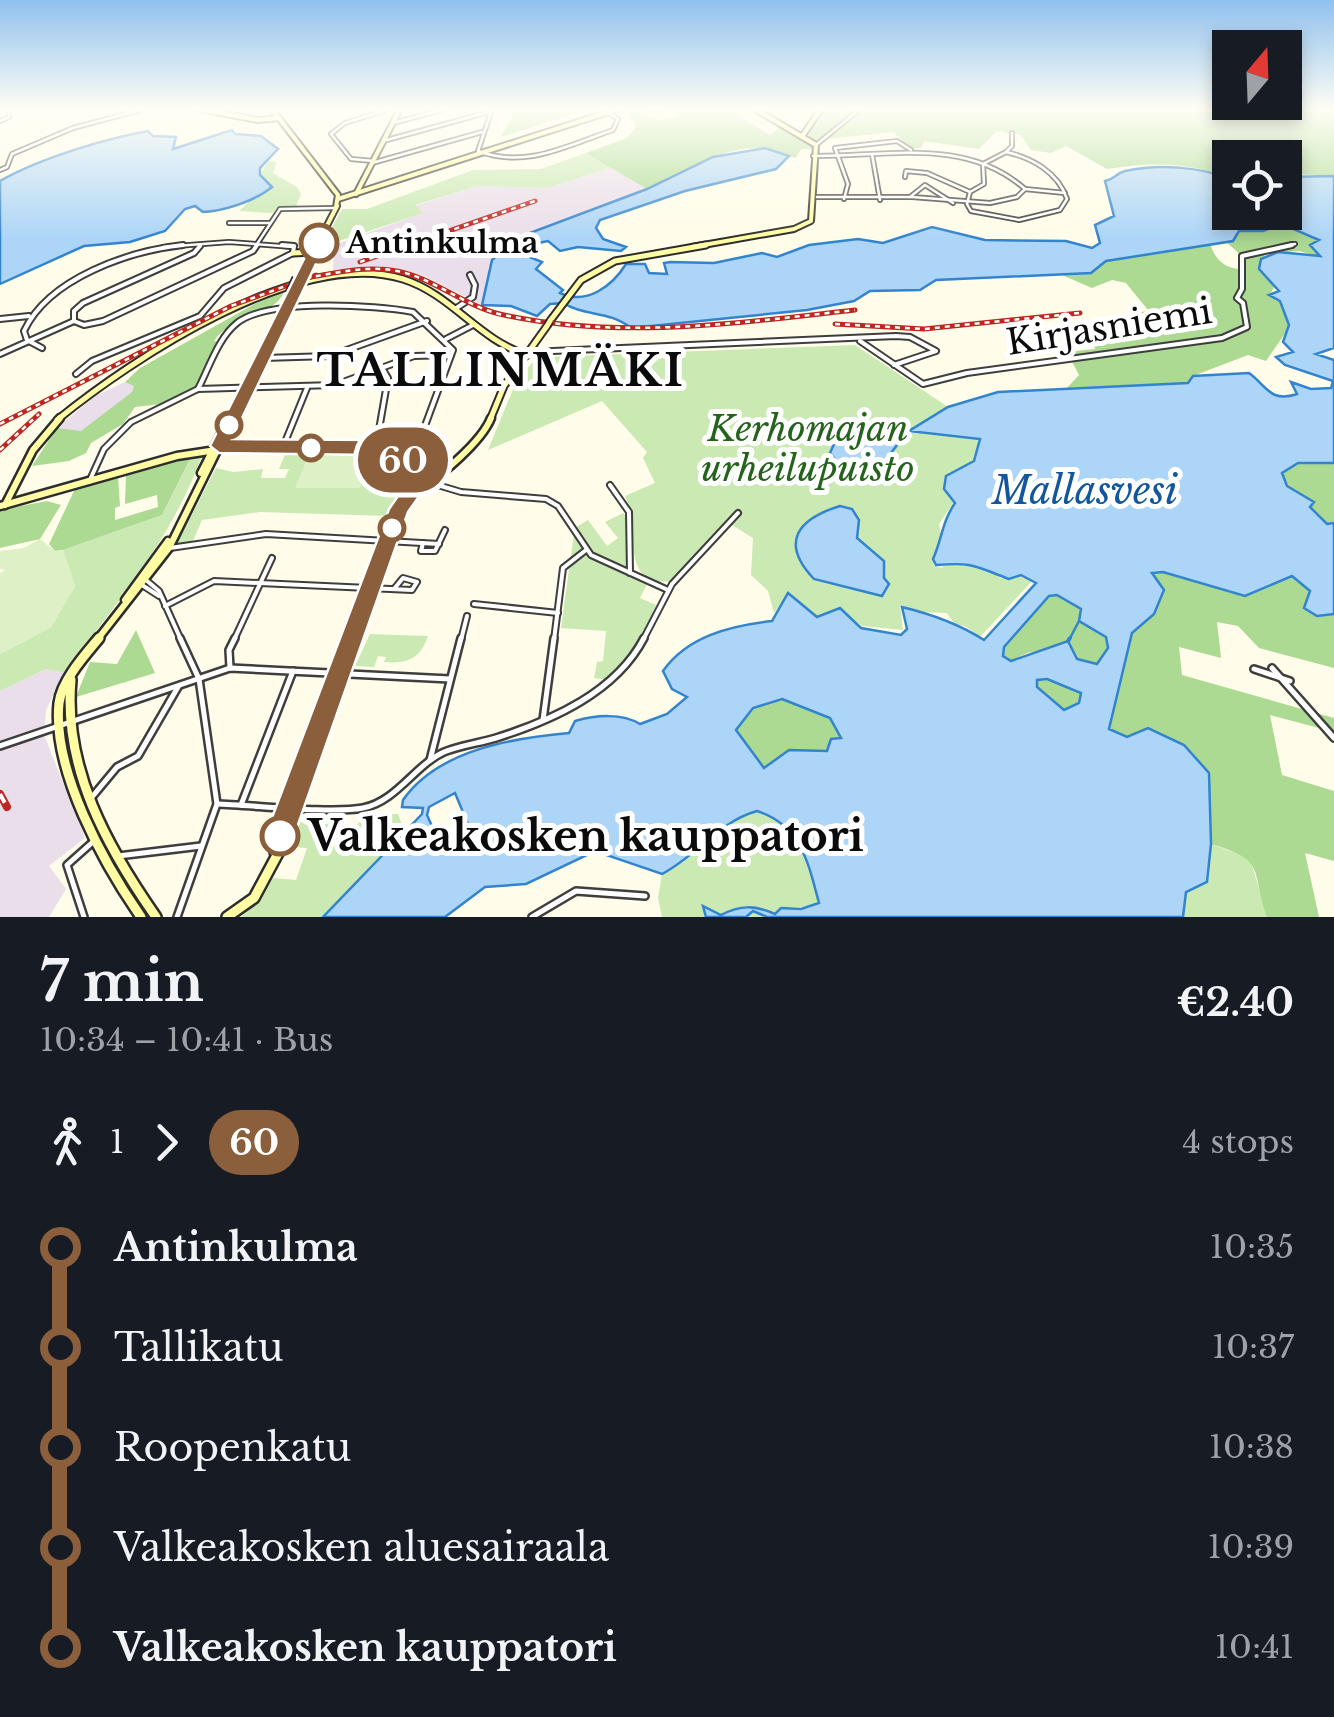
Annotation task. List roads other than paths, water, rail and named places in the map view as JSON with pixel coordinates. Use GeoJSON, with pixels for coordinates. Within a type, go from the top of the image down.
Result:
{"type":"FeatureCollection","features":[{"type":"Feature","properties":{"kind":"main road"},"geometry":{"type":"LineString","coordinates":[[305,152],[341,198]]}},
{"type":"Feature","properties":{"kind":"main road"},"geometry":{"type":"LineString","coordinates":[[356,194],[377,152]]}},
{"type":"Feature","properties":{"kind":"main road"},"geometry":{"type":"LineString","coordinates":[[140,917],[113,878],[64,760],[64,725],[72,674],[166,548],[341,198],[492,152]]}},
{"type":"Feature","properties":{"kind":"main road"},"geometry":{"type":"LineString","coordinates":[[228,917],[254,898],[272,863],[399,509],[429,477],[486,434],[504,386],[569,294],[592,272],[625,258],[803,226],[814,216],[817,197],[814,152]]}},
{"type":"Feature","properties":{"kind":"main road"},"geometry":{"type":"LineString","coordinates":[[292,253],[311,253]]}},
{"type":"Feature","properties":{"kind":"main road"},"geometry":{"type":"LineString","coordinates":[[6,503],[41,438],[78,402],[271,294],[334,276],[385,276],[429,288],[505,348],[529,353]]}},
{"type":"Feature","properties":{"kind":"main road"},"geometry":{"type":"LineString","coordinates":[[6,503],[215,448]]}},
{"type":"Feature","properties":{"kind":"main road"},"geometry":{"type":"LineString","coordinates":[[64,725],[106,831],[156,917]]}},
{"type":"Feature","properties":{"kind":"street"},"geometry":{"type":"LineString","coordinates":[[0,170],[7,167],[12,154],[17,152]]}},
{"type":"Feature","properties":{"kind":"street"},"geometry":{"type":"LineString","coordinates":[[345,152],[351,159],[372,162],[409,152]]}},
{"type":"Feature","properties":{"kind":"street"},"geometry":{"type":"LineString","coordinates":[[483,152],[483,155],[524,161],[552,152]]}},
{"type":"Feature","properties":{"kind":"street"},"geometry":{"type":"LineString","coordinates":[[838,152],[848,187],[844,199]]}},
{"type":"Feature","properties":{"kind":"street"},"geometry":{"type":"LineString","coordinates":[[813,156],[894,152]]}},
{"type":"Feature","properties":{"kind":"street"},"geometry":{"type":"LineString","coordinates":[[922,152],[985,162],[1007,171],[1025,189],[1067,194]]}},
{"type":"Feature","properties":{"kind":"street"},"geometry":{"type":"LineString","coordinates":[[906,178],[906,170],[920,171],[970,192],[983,186],[981,167],[985,162],[1006,152],[1033,160],[1067,194]]}},
{"type":"Feature","properties":{"kind":"street"},"geometry":{"type":"LineString","coordinates":[[872,154],[880,200]]}},
{"type":"Feature","properties":{"kind":"street"},"geometry":{"type":"LineString","coordinates":[[910,197],[925,185],[953,203]]}},
{"type":"Feature","properties":{"kind":"street"},"geometry":{"type":"LineString","coordinates":[[817,197],[910,197],[968,204],[1012,198],[1025,189]]}},
{"type":"Feature","properties":{"kind":"street"},"geometry":{"type":"LineString","coordinates":[[968,204],[970,192]]}},
{"type":"Feature","properties":{"kind":"street"},"geometry":{"type":"LineString","coordinates":[[968,204],[976,213],[1025,220],[1060,210],[1067,194]]}},
{"type":"Feature","properties":{"kind":"street"},"geometry":{"type":"LineString","coordinates":[[0,354],[74,321],[84,325],[104,321],[257,245],[282,208],[336,208]]}},
{"type":"Feature","properties":{"kind":"street"},"geometry":{"type":"LineString","coordinates":[[229,223],[270,223]]}},
{"type":"Feature","properties":{"kind":"street","name":"Kirjasniemi"},"geometry":{"type":"LineString","coordinates":[[860,341],[923,384],[967,373],[1222,338],[1247,327],[1243,302],[1237,298],[1242,290],[1242,256],[1295,244]]}},
{"type":"Feature","properties":{"kind":"street"},"geometry":{"type":"LineString","coordinates":[[42,348],[29,341],[24,331],[29,316],[59,290],[142,254],[167,247],[292,245],[292,253],[224,288],[200,316],[92,361],[76,374]]}},
{"type":"Feature","properties":{"kind":"street"},"geometry":{"type":"LineString","coordinates":[[74,321],[74,311],[84,303],[194,253],[200,246]]}},
{"type":"Feature","properties":{"kind":"street"},"geometry":{"type":"LineString","coordinates":[[455,309],[473,298],[475,285],[470,276]]}},
{"type":"Feature","properties":{"kind":"street"},"geometry":{"type":"LineString","coordinates":[[198,388],[239,321],[254,314],[402,309],[427,321],[454,347],[419,442],[400,458]]}},
{"type":"Feature","properties":{"kind":"street"},"geometry":{"type":"LineString","coordinates":[[0,319],[29,316]]}},
{"type":"Feature","properties":{"kind":"street"},"geometry":{"type":"LineString","coordinates":[[262,358],[338,354],[427,321]]}},
{"type":"Feature","properties":{"kind":"street"},"geometry":{"type":"LineString","coordinates":[[446,339],[476,322]]}},
{"type":"Feature","properties":{"kind":"street"},"geometry":{"type":"LineString","coordinates":[[529,353],[910,337],[936,351],[928,357],[893,365]]}},
{"type":"Feature","properties":{"kind":"street"},"geometry":{"type":"LineString","coordinates":[[89,482],[98,454],[124,428],[159,405],[198,388],[334,386],[414,356],[452,355]]}},
{"type":"Feature","properties":{"kind":"street"},"geometry":{"type":"LineString","coordinates":[[376,448],[388,378],[382,368]]}},
{"type":"Feature","properties":{"kind":"street"},"geometry":{"type":"LineString","coordinates":[[283,448],[307,388]]}},
{"type":"Feature","properties":{"kind":"street"},"geometry":{"type":"LineString","coordinates":[[215,448],[376,448],[429,477],[546,499],[558,506],[586,550],[668,590]]}},
{"type":"Feature","properties":{"kind":"street"},"geometry":{"type":"LineString","coordinates":[[610,486],[629,512],[630,573]]}},
{"type":"Feature","properties":{"kind":"street"},"geometry":{"type":"LineString","coordinates":[[217,804],[293,808],[372,806],[394,794],[430,760],[543,720],[596,692],[625,669],[643,645],[668,590],[738,512]]}},
{"type":"Feature","properties":{"kind":"street"},"geometry":{"type":"LineString","coordinates":[[423,543],[420,551],[432,552],[445,530]]}},
{"type":"Feature","properties":{"kind":"street"},"geometry":{"type":"LineString","coordinates":[[166,548],[246,535],[439,544]]}},
{"type":"Feature","properties":{"kind":"street"},"geometry":{"type":"LineString","coordinates":[[543,720],[563,568],[586,550]]}},
{"type":"Feature","properties":{"kind":"street"},"geometry":{"type":"LineString","coordinates":[[230,668],[229,650],[272,558]]}},
{"type":"Feature","properties":{"kind":"street"},"geometry":{"type":"LineString","coordinates":[[164,604],[211,582],[371,589],[394,589],[414,589],[418,582],[410,577],[394,589]]}},
{"type":"Feature","properties":{"kind":"street"},"geometry":{"type":"LineString","coordinates":[[143,582],[164,604],[199,680],[217,804],[177,917]]}},
{"type":"Feature","properties":{"kind":"street"},"geometry":{"type":"LineString","coordinates":[[474,604],[558,613]]}},
{"type":"Feature","properties":{"kind":"street"},"geometry":{"type":"LineString","coordinates":[[430,760],[467,616]]}},
{"type":"Feature","properties":{"kind":"street"},"geometry":{"type":"LineString","coordinates":[[0,746],[230,668],[450,679]]}},
{"type":"Feature","properties":{"kind":"street"},"geometry":{"type":"LineString","coordinates":[[1272,668],[1334,738]]}},
{"type":"Feature","properties":{"kind":"street"},"geometry":{"type":"LineString","coordinates":[[1254,669],[1290,681]]}},
{"type":"Feature","properties":{"kind":"street"},"geometry":{"type":"LineString","coordinates":[[241,804],[293,672]]}},
{"type":"Feature","properties":{"kind":"street"},"geometry":{"type":"LineString","coordinates":[[92,798],[117,767],[138,756],[174,702],[178,686]]}},
{"type":"Feature","properties":{"kind":"street"},"geometry":{"type":"LineString","coordinates":[[84,917],[67,866],[106,831]]}},
{"type":"Feature","properties":{"kind":"street"},"geometry":{"type":"LineString","coordinates":[[118,856],[201,846]]}},
{"type":"Feature","properties":{"kind":"street"},"geometry":{"type":"LineString","coordinates":[[532,917],[576,891],[645,896]]}},
{"type":"Feature","properties":{"kind":"water"},"geometry":{"type":"Polygon","coordinates":[[[69,152],[275,152],[260,168],[260,175],[272,187],[248,201],[220,210],[203,212],[195,206],[185,209],[165,231],[130,242],[84,246],[0,284],[0,181],[69,152]]]}},
{"type":"Feature","properties":{"kind":"water"},"geometry":{"type":"Polygon","coordinates":[[[743,152],[776,152],[789,156],[776,169],[685,191],[600,220],[596,228],[603,239],[626,247],[621,251],[578,247],[560,251],[548,241],[538,243],[527,256],[542,262],[536,269],[563,290],[560,293],[580,297],[607,286],[626,264],[645,264],[649,273],[667,274],[664,263],[714,263],[762,253],[777,257],[809,245],[858,239],[883,243],[932,227],[985,240],[1066,241],[1092,248],[1100,243],[1095,225],[1114,216],[1105,181],[1125,171],[1151,167],[1212,173],[1212,230],[1266,230],[1239,231],[1233,241],[1106,261],[1091,273],[936,280],[920,290],[870,291],[854,301],[807,310],[631,328],[614,318],[563,303],[550,304],[537,316],[511,306],[482,305],[492,260],[519,237],[647,189],[713,157],[743,152]]]}},
{"type":"Feature","properties":{"kind":"water","name":"Mallasvesi"},"geometry":{"type":"Polygon","coordinates":[[[1334,176],[1334,348],[1316,354],[1334,360],[1334,463],[1298,463],[1282,473],[1287,486],[1314,502],[1310,507],[1327,524],[1334,523],[1334,614],[1317,616],[1304,608],[1310,591],[1292,576],[1245,596],[1163,572],[1152,573],[1164,590],[1154,614],[1132,633],[1109,729],[1127,737],[1148,728],[1184,745],[1209,773],[1211,844],[1207,882],[1186,892],[1183,917],[767,917],[753,911],[746,917],[706,917],[703,906],[721,915],[748,907],[775,914],[781,908],[801,909],[819,903],[806,860],[793,835],[772,817],[757,811],[731,823],[662,874],[595,851],[526,884],[485,887],[445,917],[323,917],[422,814],[423,808],[402,807],[403,800],[436,769],[501,743],[569,733],[575,721],[583,719],[617,717],[640,724],[667,714],[687,697],[672,689],[663,671],[673,659],[710,635],[772,621],[788,593],[817,617],[840,608],[861,628],[901,635],[907,629],[902,607],[944,620],[984,640],[1036,583],[1021,575],[1009,579],[967,565],[936,565],[933,559],[955,503],[944,489],[946,476],[974,461],[980,439],[909,431],[948,407],[998,392],[1188,383],[1193,376],[1249,373],[1275,395],[1297,394],[1291,382],[1311,389],[1331,388],[1333,381],[1285,365],[1276,357],[1293,352],[1283,342],[1289,325],[1280,301],[1269,295],[1279,291],[1259,269],[1261,259],[1278,252],[1320,256],[1310,245],[1319,240],[1296,230],[1302,230],[1302,177],[1334,176]],[[1057,595],[1049,596],[1004,647],[1003,656],[1011,661],[1068,641],[1077,659],[1097,664],[1108,648],[1106,637],[1079,621],[1081,609],[1057,595]],[[1047,679],[1037,680],[1037,687],[1064,710],[1079,703],[1081,693],[1047,679]],[[782,699],[753,708],[736,730],[764,768],[789,750],[827,751],[831,739],[841,738],[830,718],[782,699]],[[455,793],[429,807],[427,815],[440,844],[453,840],[453,831],[470,829],[455,793]]]}},
{"type":"Feature","properties":{"kind":"water"},"geometry":{"type":"Polygon","coordinates":[[[904,436],[891,453],[890,468],[866,477],[848,476],[830,453],[834,444],[904,436]]]}},
{"type":"Feature","properties":{"kind":"water"},"geometry":{"type":"Polygon","coordinates":[[[840,506],[852,509],[859,520],[857,538],[884,561],[884,578],[889,584],[882,596],[814,579],[797,554],[798,534],[804,525],[840,506]]]}},
{"type":"Feature","properties":{"kind":"waterway"},"geometry":{"type":"LineString","coordinates":[[1069,640],[1079,621]]}},
{"type":"Feature","properties":{"kind":"railway"},"geometry":{"type":"LineString","coordinates":[[360,262],[535,201]]}},
{"type":"Feature","properties":{"kind":"railway"},"geometry":{"type":"LineString","coordinates":[[309,277],[386,269],[424,280],[504,315],[592,327],[680,327],[855,310]]}},
{"type":"Feature","properties":{"kind":"railway"},"geometry":{"type":"LineString","coordinates":[[309,277],[316,275]]}},
{"type":"Feature","properties":{"kind":"railway"},"geometry":{"type":"LineString","coordinates":[[0,424],[231,306],[309,277]]}},
{"type":"Feature","properties":{"kind":"railway"},"geometry":{"type":"LineString","coordinates":[[835,324],[924,329],[1080,313]]}},
{"type":"Feature","properties":{"kind":"railway"},"geometry":{"type":"LineString","coordinates":[[0,450],[39,414]]}},
{"type":"Feature","properties":{"kind":"railway"},"geometry":{"type":"LineString","coordinates":[[0,794],[7,807]]}},
{"type":"Feature","properties":{"kind":"place","name":"Antinkulma"},"geometry":{"type":"Point","coordinates":[319,243]}},
{"type":"Feature","properties":{"kind":"place","name":"Valkeakosken kauppatori"},"geometry":{"type":"Point","coordinates":[280,836]}},
{"type":"Feature","properties":{"kind":"district","name":"TALLINMÄKI"},"geometry":{"type":"Point","coordinates":[501,370]}},
{"type":"Feature","properties":{"kind":"park label","name":"Kerhomajan urheilupuisto"},"geometry":{"type":"Point","coordinates":[808,449]}}]}
